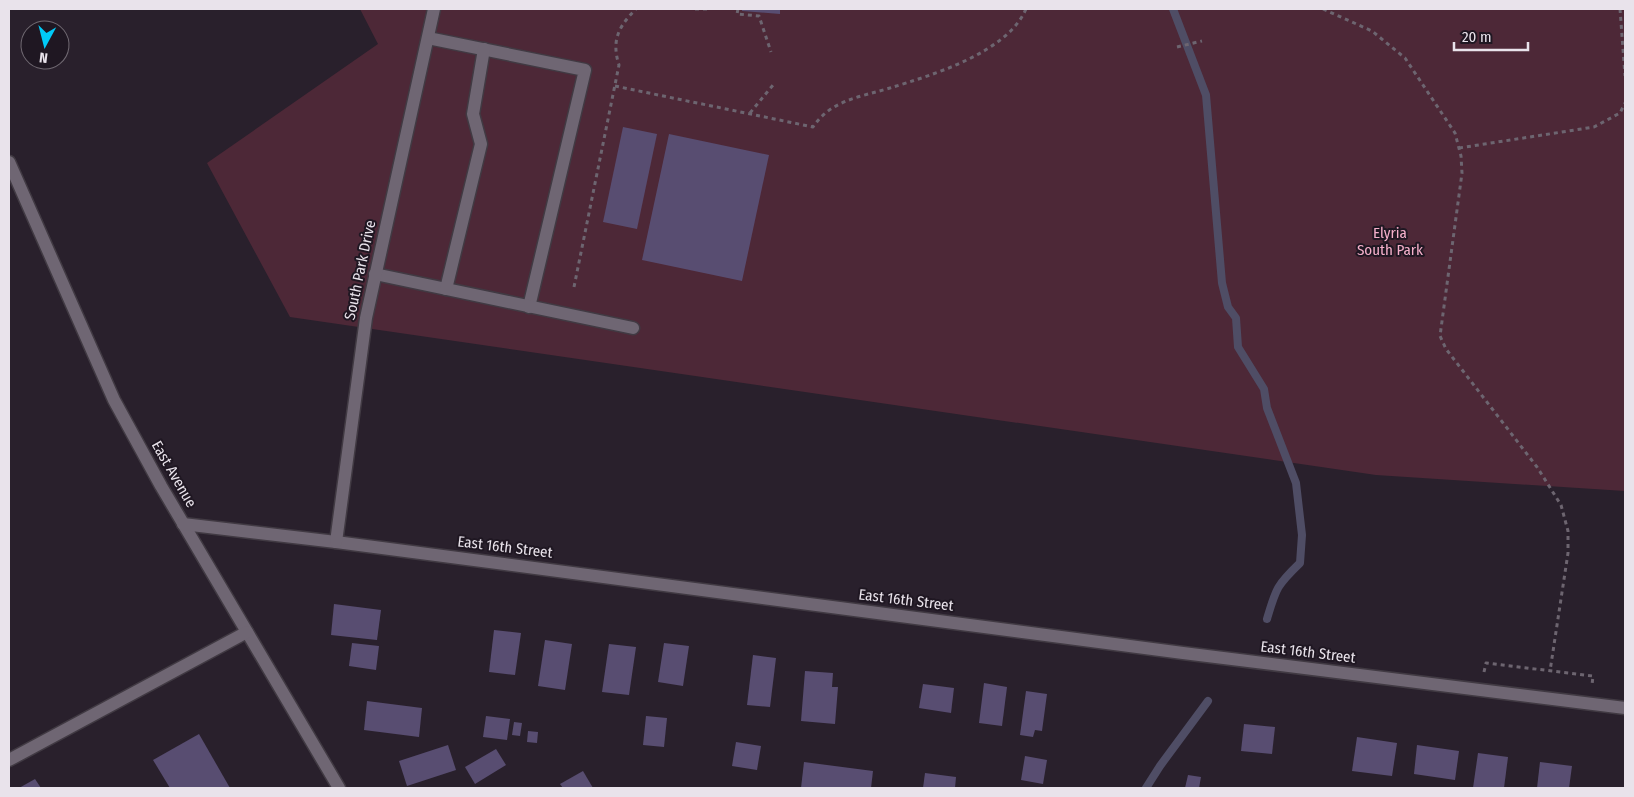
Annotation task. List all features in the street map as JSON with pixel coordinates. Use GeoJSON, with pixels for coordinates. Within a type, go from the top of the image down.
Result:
{"type":"FeatureCollection","features":[{"type":"Feature","properties":{"kind":"street","name":"South Park Drive"},"geometry":{"type":"LineString","coordinates":[[336,542],[366,318],[434,9]]}},
{"type":"Feature","properties":{"kind":"street"},"geometry":{"type":"LineString","coordinates":[[428,38],[585,70],[529,307]]}},
{"type":"Feature","properties":{"kind":"street"},"geometry":{"type":"LineString","coordinates":[[446,289],[481,144],[473,114],[484,50]]}},
{"type":"Feature","properties":{"kind":"street","name":"East Avenue"},"geometry":{"type":"LineString","coordinates":[[9,162],[114,400],[183,524],[339,788]]}},
{"type":"Feature","properties":{"kind":"street"},"geometry":{"type":"LineString","coordinates":[[375,274],[633,328]]}},
{"type":"Feature","properties":{"kind":"street","name":"East 16th Street"},"geometry":{"type":"LineString","coordinates":[[183,524],[336,542],[1625,708]]}},
{"type":"Feature","properties":{"kind":"street"},"geometry":{"type":"LineString","coordinates":[[9,760],[247,632]]}},
{"type":"Feature","properties":{"kind":"path"},"geometry":{"type":"LineString","coordinates":[[574,287],[620,65],[616,54],[620,24],[636,9]]}},
{"type":"Feature","properties":{"kind":"path"},"geometry":{"type":"LineString","coordinates":[[695,9],[708,9]]}},
{"type":"Feature","properties":{"kind":"path"},"geometry":{"type":"LineString","coordinates":[[738,9],[737,14],[759,16],[771,52]]}},
{"type":"Feature","properties":{"kind":"path"},"geometry":{"type":"LineString","coordinates":[[615,86],[813,127],[822,115],[846,101],[894,87],[970,59],[998,41],[1013,28],[1026,9]]}},
{"type":"Feature","properties":{"kind":"path"},"geometry":{"type":"LineString","coordinates":[[1323,9],[1372,32],[1405,58],[1456,133],[1462,173],[1440,336],[1446,349],[1537,467],[1561,505],[1568,531],[1568,553],[1550,671]]}},
{"type":"Feature","properties":{"kind":"path"},"geometry":{"type":"LineString","coordinates":[[1620,9],[1625,76]]}},
{"type":"Feature","properties":{"kind":"path"},"geometry":{"type":"LineString","coordinates":[[1177,47],[1202,41]]}},
{"type":"Feature","properties":{"kind":"path"},"geometry":{"type":"LineString","coordinates":[[749,114],[773,85]]}},
{"type":"Feature","properties":{"kind":"path"},"geometry":{"type":"LineString","coordinates":[[1459,148],[1594,127],[1620,113],[1625,103]]}},
{"type":"Feature","properties":{"kind":"path"},"geometry":{"type":"LineString","coordinates":[[1482,690],[1486,663],[1593,676],[1589,703]]}},
{"type":"Feature","properties":{"kind":"green space","name":"Elyria South Park"},"geometry":{"type":"Polygon","coordinates":[[[360,9],[1625,9],[1625,491],[1376,475],[290,317],[207,163],[378,44],[360,9]]]}},
{"type":"Feature","properties":{"kind":"building"},"geometry":{"type":"Polygon","coordinates":[[[742,9],[780,9],[780,14],[742,11],[742,9]]]}},
{"type":"Feature","properties":{"kind":"building"},"geometry":{"type":"Polygon","coordinates":[[[623,127],[657,134],[637,229],[603,222],[623,127]]]}},
{"type":"Feature","properties":{"kind":"building"},"geometry":{"type":"Polygon","coordinates":[[[669,134],[769,155],[742,281],[642,260],[669,134]]]}},
{"type":"Feature","properties":{"kind":"building"},"geometry":{"type":"Polygon","coordinates":[[[334,604],[381,610],[377,640],[331,635],[334,604]]]}},
{"type":"Feature","properties":{"kind":"building"},"geometry":{"type":"Polygon","coordinates":[[[494,630],[521,633],[515,675],[489,672],[494,630]]]}},
{"type":"Feature","properties":{"kind":"building"},"geometry":{"type":"Polygon","coordinates":[[[545,640],[572,644],[565,690],[538,686],[545,640]]]}},
{"type":"Feature","properties":{"kind":"building"},"geometry":{"type":"Polygon","coordinates":[[[352,643],[379,646],[376,670],[349,666],[352,643]]]}},
{"type":"Feature","properties":{"kind":"building"},"geometry":{"type":"Polygon","coordinates":[[[664,643],[689,646],[683,686],[658,682],[664,643]]]}},
{"type":"Feature","properties":{"kind":"building"},"geometry":{"type":"Polygon","coordinates":[[[609,644],[636,647],[629,695],[602,692],[609,644]]]}},
{"type":"Feature","properties":{"kind":"building"},"geometry":{"type":"Polygon","coordinates":[[[753,655],[776,658],[770,707],[747,705],[753,655]]]}},
{"type":"Feature","properties":{"kind":"building"},"geometry":{"type":"Polygon","coordinates":[[[805,671],[833,673],[832,687],[838,687],[835,724],[801,721],[805,671]]]}},
{"type":"Feature","properties":{"kind":"building"},"geometry":{"type":"Polygon","coordinates":[[[984,683],[1007,687],[1002,726],[979,723],[984,683]]]}},
{"type":"Feature","properties":{"kind":"building"},"geometry":{"type":"Polygon","coordinates":[[[923,684],[954,688],[951,713],[919,708],[923,684]]]}},
{"type":"Feature","properties":{"kind":"building"},"geometry":{"type":"Polygon","coordinates":[[[1026,691],[1047,694],[1042,731],[1035,730],[1033,737],[1020,735],[1026,691]]]}},
{"type":"Feature","properties":{"kind":"building"},"geometry":{"type":"Polygon","coordinates":[[[367,701],[422,708],[419,737],[364,730],[367,701]]]}},
{"type":"Feature","properties":{"kind":"building"},"geometry":{"type":"Polygon","coordinates":[[[486,716],[510,719],[507,740],[483,737],[486,716]]]}},
{"type":"Feature","properties":{"kind":"building"},"geometry":{"type":"Polygon","coordinates":[[[646,716],[667,718],[664,747],[643,745],[646,716]]]}},
{"type":"Feature","properties":{"kind":"building"},"geometry":{"type":"Polygon","coordinates":[[[514,722],[522,723],[520,736],[512,735],[514,722]]]}},
{"type":"Feature","properties":{"kind":"building"},"geometry":{"type":"Polygon","coordinates":[[[1244,724],[1275,727],[1272,754],[1241,751],[1244,724]]]}},
{"type":"Feature","properties":{"kind":"building"},"geometry":{"type":"Polygon","coordinates":[[[528,731],[538,732],[537,743],[527,742],[528,731]]]}},
{"type":"Feature","properties":{"kind":"building"},"geometry":{"type":"Polygon","coordinates":[[[199,734],[230,788],[170,788],[153,760],[199,734]]]}},
{"type":"Feature","properties":{"kind":"building"},"geometry":{"type":"Polygon","coordinates":[[[1357,737],[1397,743],[1392,776],[1352,771],[1357,737]]]}},
{"type":"Feature","properties":{"kind":"building"},"geometry":{"type":"Polygon","coordinates":[[[736,742],[761,746],[757,770],[732,766],[736,742]]]}},
{"type":"Feature","properties":{"kind":"building"},"geometry":{"type":"Polygon","coordinates":[[[448,745],[456,770],[407,786],[399,761],[448,745]]]}},
{"type":"Feature","properties":{"kind":"building"},"geometry":{"type":"Polygon","coordinates":[[[1417,745],[1459,751],[1455,780],[1414,774],[1417,745]]]}},
{"type":"Feature","properties":{"kind":"building"},"geometry":{"type":"Polygon","coordinates":[[[496,749],[506,765],[475,784],[465,767],[496,749]]]}},
{"type":"Feature","properties":{"kind":"building"},"geometry":{"type":"Polygon","coordinates":[[[1478,753],[1508,757],[1504,788],[1473,788],[1478,753]]]}},
{"type":"Feature","properties":{"kind":"building"},"geometry":{"type":"Polygon","coordinates":[[[1025,756],[1047,760],[1043,784],[1021,780],[1025,756]]]}},
{"type":"Feature","properties":{"kind":"building"},"geometry":{"type":"Polygon","coordinates":[[[804,762],[873,771],[871,788],[801,788],[804,762]]]}},
{"type":"Feature","properties":{"kind":"building"},"geometry":{"type":"Polygon","coordinates":[[[1540,762],[1572,766],[1569,788],[1537,788],[1540,762]]]}},
{"type":"Feature","properties":{"kind":"building"},"geometry":{"type":"Polygon","coordinates":[[[583,771],[593,788],[563,788],[560,784],[583,771]]]}},
{"type":"Feature","properties":{"kind":"building"},"geometry":{"type":"Polygon","coordinates":[[[925,773],[956,777],[955,788],[923,788],[925,773]]]}},
{"type":"Feature","properties":{"kind":"building"},"geometry":{"type":"Polygon","coordinates":[[[1188,775],[1201,777],[1199,788],[1185,788],[1188,775]]]}},
{"type":"Feature","properties":{"kind":"building"},"geometry":{"type":"Polygon","coordinates":[[[35,779],[41,788],[19,788],[35,779]]]}},
{"type":"Feature","properties":{"kind":"waterway"},"geometry":{"type":"LineString","coordinates":[[1173,9],[1206,95],[1222,283],[1228,307],[1236,318],[1238,347],[1264,389],[1267,408],[1296,483],[1302,535],[1300,563],[1278,588],[1267,619]]}},
{"type":"Feature","properties":{"kind":"waterway"},"geometry":{"type":"LineString","coordinates":[[1146,788],[1208,701]]}}]}
